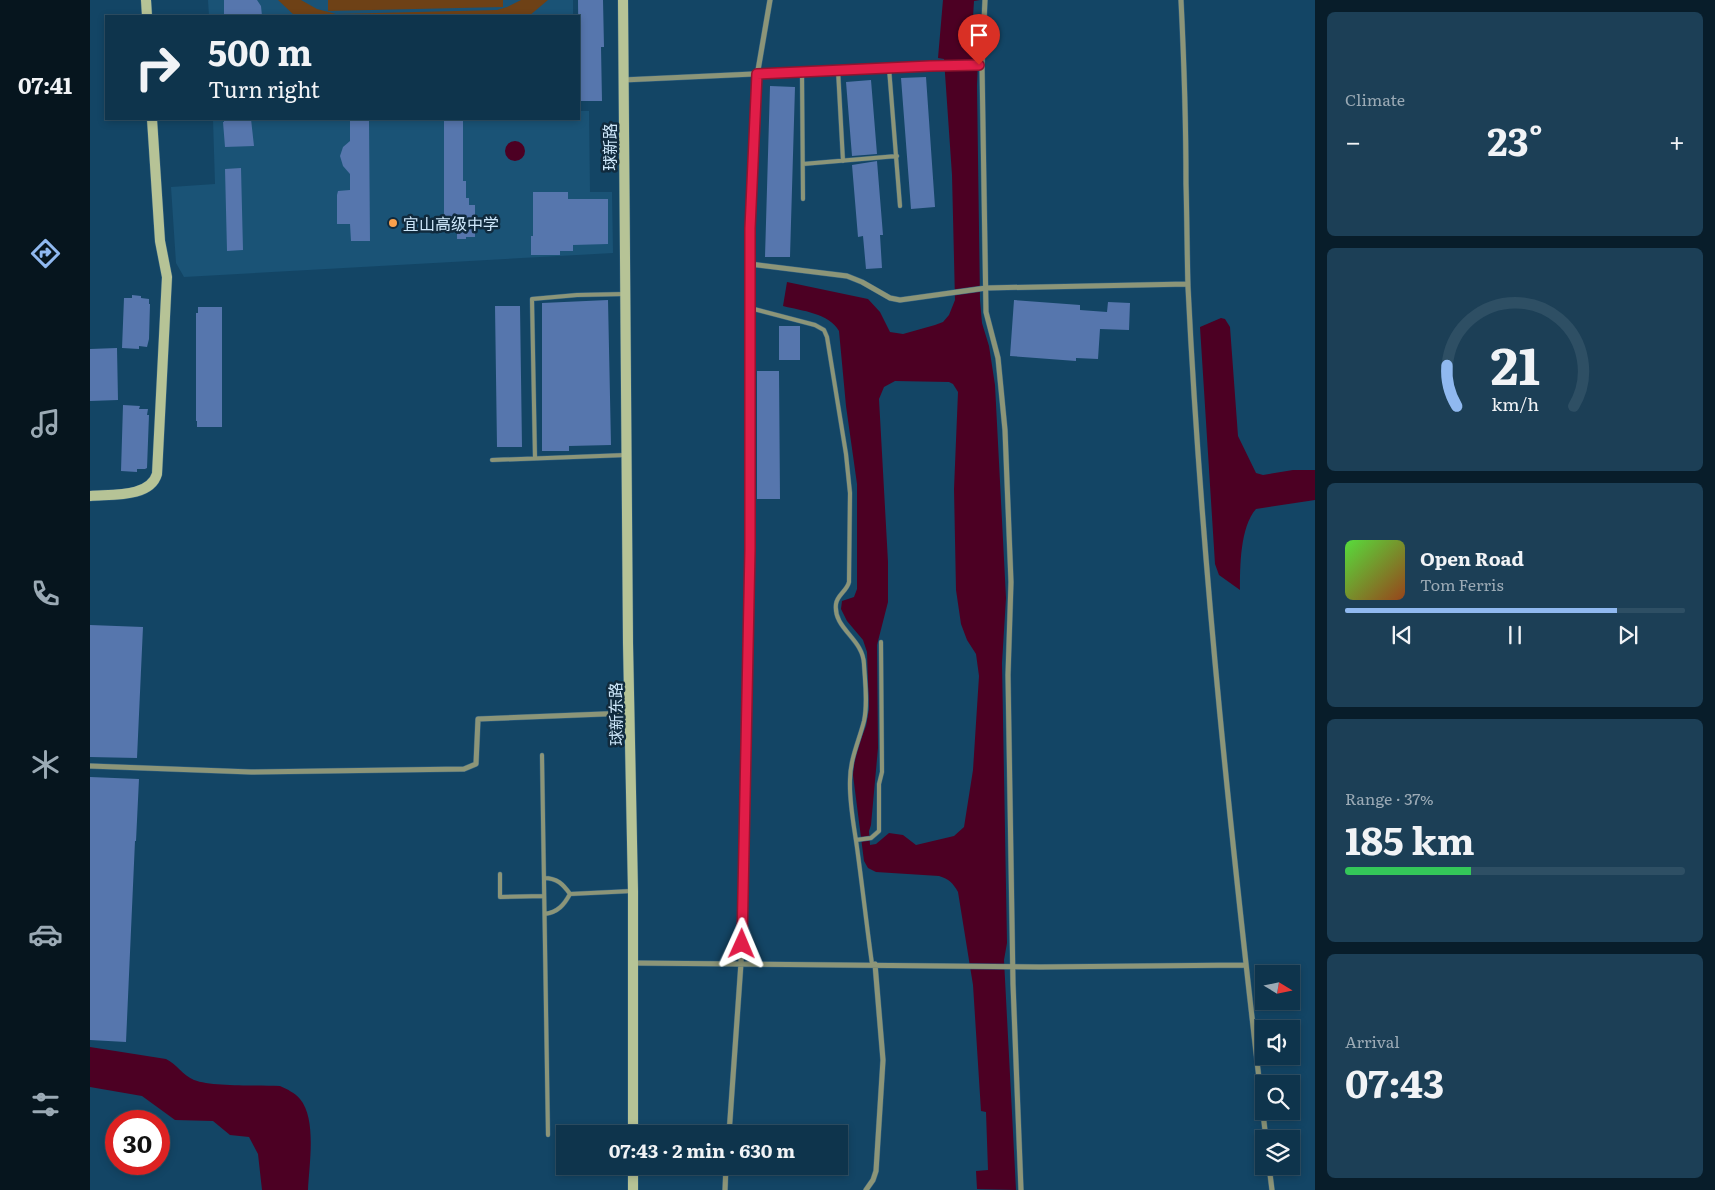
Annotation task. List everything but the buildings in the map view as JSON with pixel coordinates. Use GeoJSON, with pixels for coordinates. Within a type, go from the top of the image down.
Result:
{"type":"FeatureCollection","features":[{"type":"Feature","properties":{"kind":"street"},"geometry":{"type":"LineString","coordinates":[[146,0],[147,15]]}},
{"type":"Feature","properties":{"kind":"street","name":"球新路"},"geometry":{"type":"LineString","coordinates":[[623,0],[625,294]]}},
{"type":"Feature","properties":{"kind":"street"},"geometry":{"type":"LineString","coordinates":[[730,1125],[742,964],[750,549],[750,228],[757,74],[770,0]]}},
{"type":"Feature","properties":{"kind":"street"},"geometry":{"type":"LineString","coordinates":[[985,0],[981,65],[984,288],[986,312],[998,358],[1005,430],[1011,582],[1008,675],[1010,966],[1013,984],[1021,1190]]}},
{"type":"Feature","properties":{"kind":"street"},"geometry":{"type":"LineString","coordinates":[[1181,0],[1185,77],[1188,284],[1210,596],[1246,966],[1265,1130]]}},
{"type":"Feature","properties":{"kind":"street"},"geometry":{"type":"LineString","coordinates":[[623,80],[981,65]]}},
{"type":"Feature","properties":{"kind":"street"},"geometry":{"type":"LineString","coordinates":[[90,496],[141,491],[150,486],[157,474],[167,277],[160,241],[152,120]]}},
{"type":"Feature","properties":{"kind":"street"},"geometry":{"type":"LineString","coordinates":[[750,264],[846,276],[862,282],[895,300],[984,288],[1188,284]]}},
{"type":"Feature","properties":{"kind":"street","name":"球新东路"},"geometry":{"type":"LineString","coordinates":[[625,294],[628,643],[633,891],[633,1125]]}},
{"type":"Feature","properties":{"kind":"street"},"geometry":{"type":"LineString","coordinates":[[90,766],[251,772],[464,769],[476,764],[478,719],[630,713]]}},
{"type":"Feature","properties":{"kind":"street"},"geometry":{"type":"LineString","coordinates":[[633,963],[1246,966]]}},
{"type":"Feature","properties":{"kind":"street"},"geometry":{"type":"LineString","coordinates":[[866,1190],[873,1180],[876,1171],[883,1060],[873,964]]}},
{"type":"Feature","properties":{"kind":"street"},"geometry":{"type":"LineString","coordinates":[[633,1175],[633,1190]]}},
{"type":"Feature","properties":{"kind":"street"},"geometry":{"type":"LineString","coordinates":[[725,1190],[726,1175]]}},
{"type":"Feature","properties":{"kind":"street"},"geometry":{"type":"LineString","coordinates":[[1270,1175],[1272,1190]]}},
{"type":"Feature","properties":{"kind":"lane"},"geometry":{"type":"LineString","coordinates":[[890,68],[900,206]]}},
{"type":"Feature","properties":{"kind":"lane"},"geometry":{"type":"LineString","coordinates":[[838,70],[843,160]]}},
{"type":"Feature","properties":{"kind":"lane"},"geometry":{"type":"LineString","coordinates":[[802,72],[804,199]]}},
{"type":"Feature","properties":{"kind":"lane"},"geometry":{"type":"LineString","coordinates":[[803,164],[896,156]]}},
{"type":"Feature","properties":{"kind":"lane"},"geometry":{"type":"LineString","coordinates":[[535,458],[532,298],[625,294]]}},
{"type":"Feature","properties":{"kind":"lane"},"geometry":{"type":"LineString","coordinates":[[750,308],[815,325],[824,330],[827,337],[846,454],[850,493],[849,582],[848,588],[838,598],[836,606],[841,623],[859,645],[864,655],[866,709],[864,722],[854,751],[850,779],[853,825],[873,964]]}},
{"type":"Feature","properties":{"kind":"lane"},"geometry":{"type":"LineString","coordinates":[[492,460],[626,454]]}},
{"type":"Feature","properties":{"kind":"lane"},"geometry":{"type":"LineString","coordinates":[[856,840],[871,838],[879,831],[879,784],[882,772],[882,642]]}},
{"type":"Feature","properties":{"kind":"lane"},"geometry":{"type":"LineString","coordinates":[[542,755],[548,1135]]}},
{"type":"Feature","properties":{"kind":"lane"},"geometry":{"type":"LineString","coordinates":[[500,874],[500,897],[544,896]]}},
{"type":"Feature","properties":{"kind":"lane"},"geometry":{"type":"LineString","coordinates":[[544,878],[560,882],[570,894]]}},
{"type":"Feature","properties":{"kind":"lane"},"geometry":{"type":"LineString","coordinates":[[570,894],[633,891]]}},
{"type":"Feature","properties":{"kind":"lane"},"geometry":{"type":"LineString","coordinates":[[545,914],[561,907],[570,894]]}},
{"type":"Feature","properties":{"kind":"shaded area"},"geometry":{"type":"Polygon","coordinates":[[[208,0],[573,0],[573,15],[209,15],[208,0]]]}},
{"type":"Feature","properties":{"kind":"shaded area"},"geometry":{"type":"Polygon","coordinates":[[[278,0],[301,0],[317,9],[336,14],[497,10],[521,0],[548,0],[530,15],[294,15],[278,0]]]}},
{"type":"Feature","properties":{"kind":"shaded area"},"geometry":{"type":"Polygon","coordinates":[[[328,0],[503,0],[503,7],[328,11],[328,0]]]}},
{"type":"Feature","properties":{"kind":"shaded area"},"geometry":{"type":"Polygon","coordinates":[[[943,0],[980,0],[974,1],[972,33],[979,34],[977,86],[980,300],[982,323],[989,346],[995,385],[1006,598],[1002,663],[1007,943],[1004,960],[1016,1190],[977,1189],[976,1171],[988,1170],[986,1112],[981,1111],[973,985],[958,892],[950,882],[939,876],[876,872],[868,868],[864,861],[853,775],[855,754],[866,726],[869,709],[867,652],[863,640],[847,621],[841,609],[842,601],[854,597],[857,589],[857,484],[846,406],[839,331],[835,325],[822,316],[783,306],[787,282],[868,299],[880,312],[890,332],[903,334],[935,325],[943,322],[949,315],[955,300],[952,175],[944,59],[938,58],[943,0]],[[895,381],[884,387],[879,399],[888,562],[888,602],[877,645],[878,748],[869,831],[870,845],[876,844],[889,833],[903,835],[916,845],[954,836],[964,827],[973,770],[979,676],[976,654],[967,640],[961,624],[956,590],[954,489],[958,392],[953,384],[949,382],[895,381]]]}},
{"type":"Feature","properties":{"kind":"shaded area","name":"宜山高级中学"},"geometry":{"type":"Polygon","coordinates":[[[580,111],[589,111],[590,192],[612,192],[613,253],[184,277],[176,263],[171,187],[215,184],[213,120],[580,120],[580,111]]]}},
{"type":"Feature","properties":{"kind":"shaded area"},"geometry":{"type":"Polygon","coordinates":[[[515,141],[522,144],[525,151],[522,158],[515,161],[508,158],[505,151],[508,144],[515,141]]]}},
{"type":"Feature","properties":{"kind":"shaded area"},"geometry":{"type":"Polygon","coordinates":[[[1221,318],[1225,319],[1230,327],[1238,436],[1256,473],[1263,475],[1293,470],[1315,470],[1315,500],[1256,509],[1251,517],[1242,548],[1240,590],[1219,575],[1215,564],[1200,327],[1221,318]]]}},
{"type":"Feature","properties":{"kind":"shaded area"},"geometry":{"type":"Polygon","coordinates":[[[90,1047],[166,1059],[190,1078],[202,1082],[224,1085],[280,1086],[300,1099],[309,1118],[311,1143],[308,1190],[262,1190],[258,1154],[249,1137],[230,1135],[213,1121],[175,1120],[170,1116],[170,1110],[161,1110],[142,1096],[90,1087],[90,1047]]]}},
{"type":"Feature","properties":{"kind":"place","name":"宜山高级中学"},"geometry":{"type":"Point","coordinates":[393,223]}},
{"type":"Feature","properties":{"kind":"route"},"geometry":{"type":"LineString","coordinates":[[742,944],[750,549],[750,228],[757,74],[979,65]]}}]}
